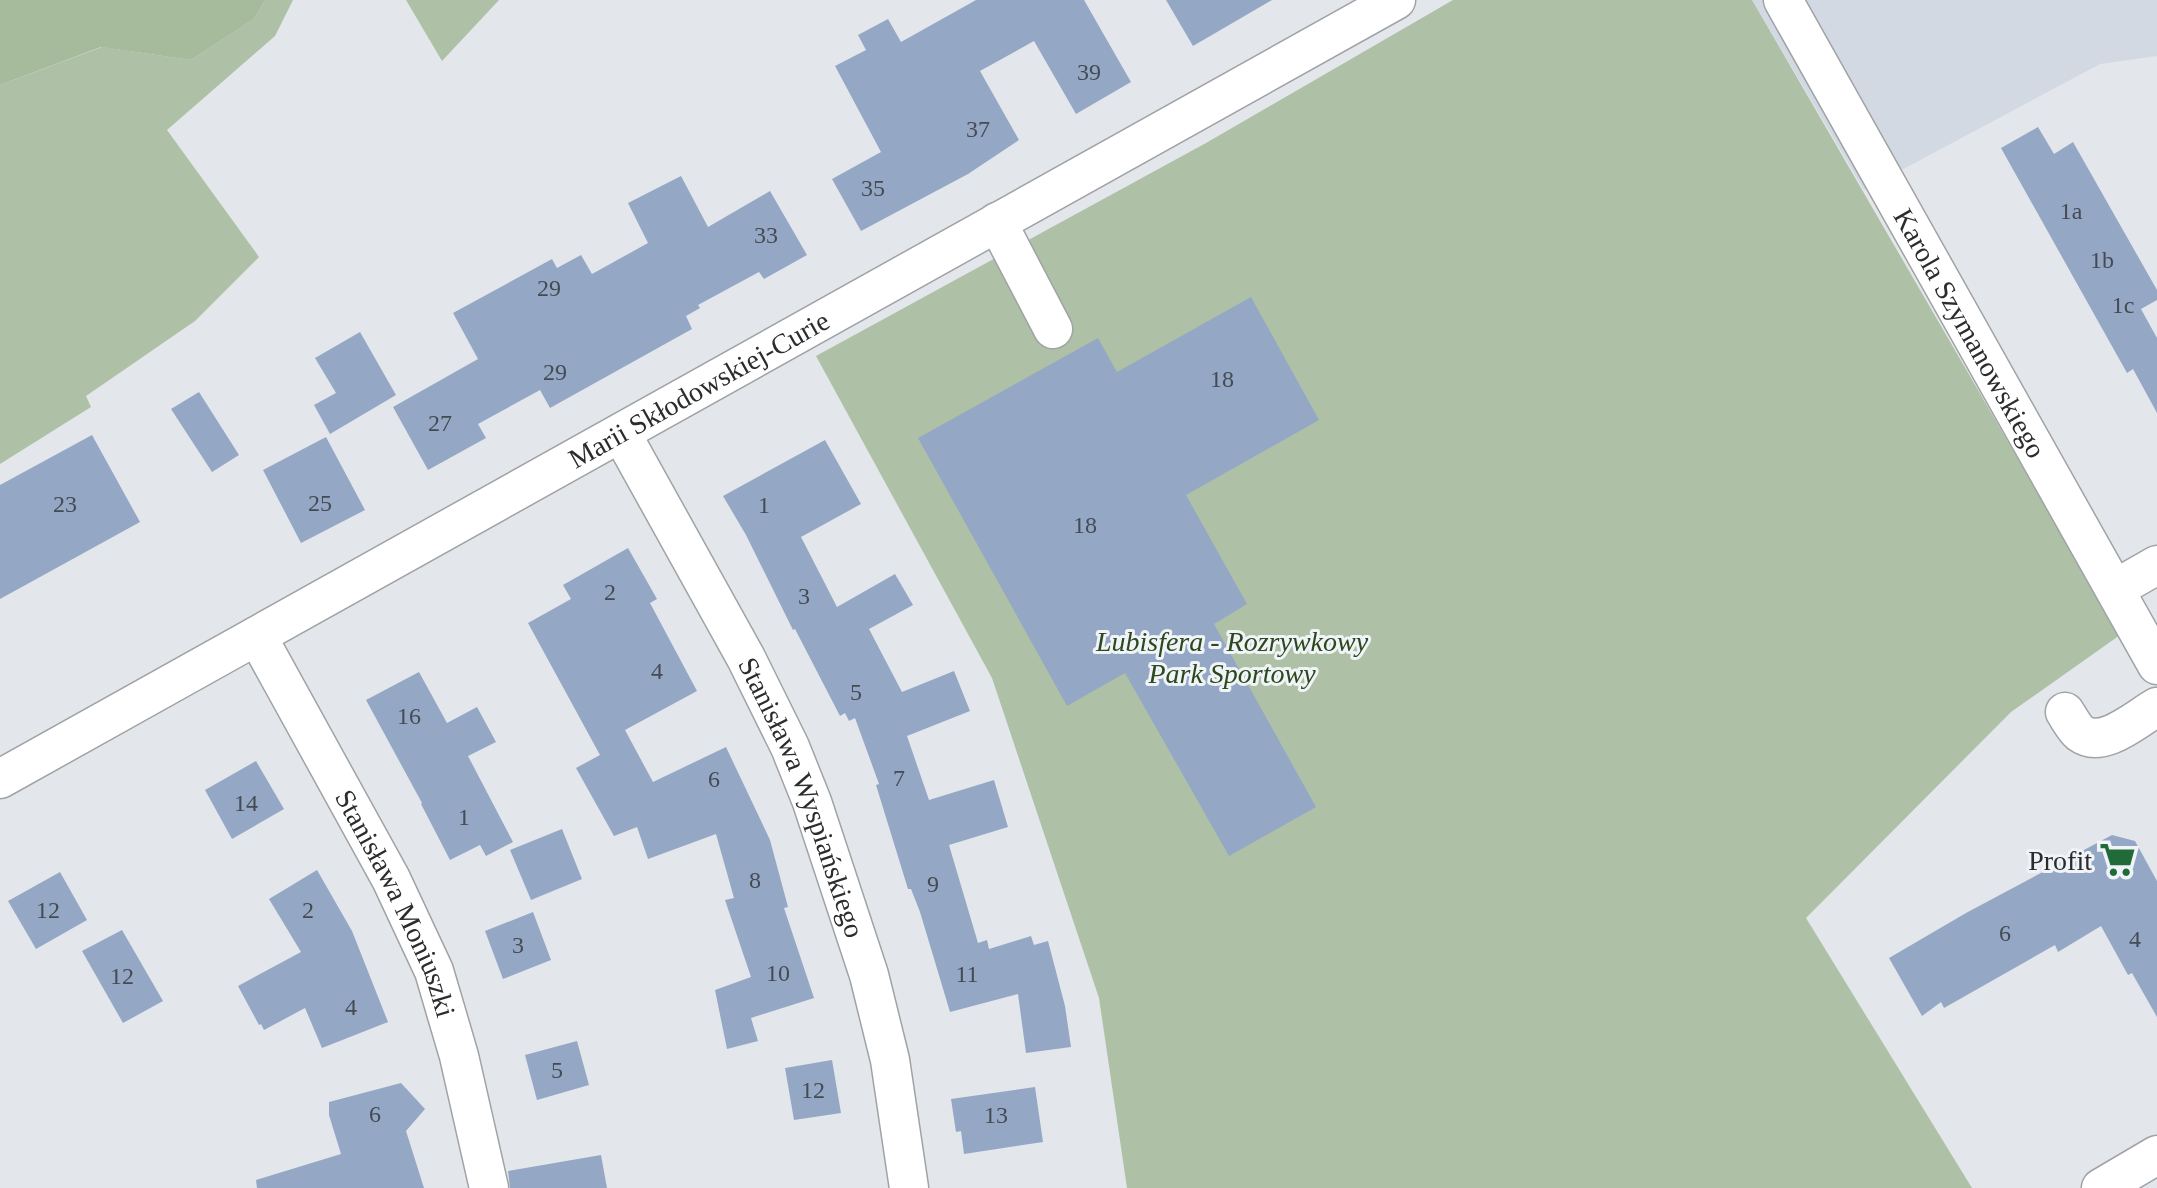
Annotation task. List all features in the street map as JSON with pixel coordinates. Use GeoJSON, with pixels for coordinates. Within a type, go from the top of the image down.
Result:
{"type":"FeatureCollection","features":[{"type":"Feature","properties":{"kind":"street","name":"Marii Skłodowskiej-Curie"},"geometry":{"type":"LineString","coordinates":[[0,779],[1396,0]]}},
{"type":"Feature","properties":{"kind":"street","name":"Karola Szymanowskiego"},"geometry":{"type":"LineString","coordinates":[[1783,0],[2157,665]]}},
{"type":"Feature","properties":{"kind":"street"},"geometry":{"type":"LineString","coordinates":[[997,222],[1053,329]]}},
{"type":"Feature","properties":{"kind":"street","name":"Stanisława Wyspiańskiego"},"geometry":{"type":"LineString","coordinates":[[621,433],[746,658],[790,747],[812,802],[869,975],[890,1060],[909,1188]]}},
{"type":"Feature","properties":{"kind":"street"},"geometry":{"type":"LineString","coordinates":[[2115,589],[2157,565]]}},
{"type":"Feature","properties":{"kind":"street","name":"Stanisława Moniuszki"},"geometry":{"type":"LineString","coordinates":[[257,636],[391,879],[434,971],[459,1056],[489,1188]]}},
{"type":"Feature","properties":{"kind":"street"},"geometry":{"type":"LineString","coordinates":[[2065,712],[2080,733],[2094,739],[2108,737],[2157,707]]}},
{"type":"Feature","properties":{"kind":"street"},"geometry":{"type":"LineString","coordinates":[[2101,1188],[2157,1155]]}},
{"type":"Feature","properties":{"kind":"shaded area"},"geometry":{"type":"Polygon","coordinates":[[[1752,0],[2157,0],[2157,56],[2100,64],[1864,190],[1752,0]]]}},
{"type":"Feature","properties":{"kind":"green space"},"geometry":{"type":"Polygon","coordinates":[[[0,0],[265,0],[254,19],[191,60],[101,47],[0,85],[0,0]]]}},
{"type":"Feature","properties":{"kind":"green space"},"geometry":{"type":"Polygon","coordinates":[[[265,0],[293,0],[275,36],[167,130],[259,257],[195,321],[86,396],[91,407],[0,464],[0,85],[102,47],[191,60],[254,19],[265,0]]]}},
{"type":"Feature","properties":{"kind":"green space"},"geometry":{"type":"Polygon","coordinates":[[[406,0],[499,0],[442,61],[406,0]]]}},
{"type":"Feature","properties":{"kind":"green space","name":"Lubisfera - Rozrywkowy Park Sportowy"},"geometry":{"type":"Polygon","coordinates":[[[1453,0],[1752,0],[2120,635],[2011,712],[1806,918],[1972,1188],[1127,1188],[1099,998],[992,678],[816,356],[1206,143],[1453,0]]]}},
{"type":"Feature","properties":{"kind":"building"},"geometry":{"type":"Polygon","coordinates":[[[976,0],[1084,0],[1131,82],[1076,114],[1034,41],[980,71],[1019,140],[968,174],[861,231],[832,179],[881,152],[835,66],[866,50],[858,35],[888,19],[901,42],[976,0]]]}},
{"type":"Feature","properties":{"kind":"building"},"geometry":{"type":"Polygon","coordinates":[[[1166,0],[1272,0],[1193,46],[1166,0]]]}},
{"type":"Feature","properties":{"kind":"building"},"geometry":{"type":"Polygon","coordinates":[[[2038,127],[2054,154],[2073,142],[2157,290],[2157,300],[2141,309],[2157,338],[2157,413],[2133,369],[2127,373],[2001,148],[2038,127]]]}},
{"type":"Feature","properties":{"kind":"building"},"geometry":{"type":"Polygon","coordinates":[[[681,176],[708,227],[770,191],[807,255],[764,279],[759,272],[698,305],[700,308],[686,316],[692,329],[550,408],[540,390],[478,424],[486,438],[428,470],[393,407],[478,359],[453,313],[552,259],[557,268],[581,255],[592,274],[648,243],[628,203],[681,176]]]}},
{"type":"Feature","properties":{"kind":"building"},"geometry":{"type":"Polygon","coordinates":[[[1251,297],[1319,420],[1186,495],[1247,604],[1214,624],[1316,807],[1229,856],[1125,673],[1067,706],[918,438],[1098,338],[1117,372],[1251,297]]]}},
{"type":"Feature","properties":{"kind":"building"},"geometry":{"type":"Polygon","coordinates":[[[360,332],[396,395],[330,434],[314,405],[336,393],[315,358],[360,332]]]}},
{"type":"Feature","properties":{"kind":"building"},"geometry":{"type":"Polygon","coordinates":[[[199,392],[239,455],[212,472],[171,409],[199,392]]]}},
{"type":"Feature","properties":{"kind":"building"},"geometry":{"type":"Polygon","coordinates":[[[92,435],[140,522],[0,599],[0,485],[92,435]]]}},
{"type":"Feature","properties":{"kind":"building"},"geometry":{"type":"Polygon","coordinates":[[[326,437],[365,510],[301,543],[263,470],[326,437]]]}},
{"type":"Feature","properties":{"kind":"building"},"geometry":{"type":"Polygon","coordinates":[[[825,440],[861,504],[801,537],[837,607],[895,574],[913,605],[869,629],[902,692],[954,671],[970,711],[907,736],[929,800],[994,780],[1008,827],[949,845],[978,943],[987,940],[989,949],[1031,936],[1034,945],[1048,941],[1065,1006],[1071,1047],[1026,1053],[1018,994],[950,1012],[920,912],[911,889],[908,889],[876,785],[879,784],[855,718],[849,721],[845,713],[840,716],[723,496],[825,440]]]}},
{"type":"Feature","properties":{"kind":"building"},"geometry":{"type":"Polygon","coordinates":[[[628,548],[657,599],[650,603],[697,691],[625,730],[653,782],[726,747],[770,840],[788,907],[784,908],[814,998],[751,1018],[758,1041],[727,1049],[715,990],[751,977],[725,900],[734,898],[716,834],[648,859],[637,827],[614,836],[576,768],[600,755],[528,623],[571,599],[563,585],[628,548]]]}},
{"type":"Feature","properties":{"kind":"building"},"geometry":{"type":"Polygon","coordinates":[[[419,672],[447,723],[477,707],[496,742],[468,756],[513,842],[486,856],[480,845],[450,860],[366,700],[419,672]]]}},
{"type":"Feature","properties":{"kind":"building"},"geometry":{"type":"Polygon","coordinates":[[[256,761],[284,809],[232,839],[205,790],[256,761]]]}},
{"type":"Feature","properties":{"kind":"building"},"geometry":{"type":"Polygon","coordinates":[[[562,829],[582,879],[531,900],[510,850],[562,829]]]}},
{"type":"Feature","properties":{"kind":"building"},"geometry":{"type":"Polygon","coordinates":[[[2112,835],[2135,841],[2157,881],[2157,1017],[2132,973],[2128,975],[2101,926],[2058,952],[2055,945],[1944,1008],[1941,1002],[1922,1016],[1889,958],[2112,835]]]}},
{"type":"Feature","properties":{"kind":"building"},"geometry":{"type":"Polygon","coordinates":[[[317,870],[352,931],[388,1022],[322,1048],[305,1008],[264,1030],[238,986],[301,952],[269,899],[317,870]]]}},
{"type":"Feature","properties":{"kind":"building"},"geometry":{"type":"Polygon","coordinates":[[[60,872],[87,920],[36,949],[8,901],[60,872]]]}},
{"type":"Feature","properties":{"kind":"building"},"geometry":{"type":"Polygon","coordinates":[[[533,912],[551,960],[503,979],[485,931],[533,912]]]}},
{"type":"Feature","properties":{"kind":"building"},"geometry":{"type":"Polygon","coordinates":[[[122,930],[163,1001],[123,1023],[82,951],[122,930]]]}},
{"type":"Feature","properties":{"kind":"building"},"geometry":{"type":"Polygon","coordinates":[[[577,1041],[589,1085],[537,1100],[525,1055],[577,1041]]]}},
{"type":"Feature","properties":{"kind":"building"},"geometry":{"type":"Polygon","coordinates":[[[832,1060],[841,1113],[794,1120],[785,1068],[832,1060]]]}},
{"type":"Feature","properties":{"kind":"building"},"geometry":{"type":"Polygon","coordinates":[[[401,1083],[425,1109],[406,1131],[424,1188],[257,1188],[256,1180],[341,1154],[329,1115],[329,1102],[401,1083]]]}},
{"type":"Feature","properties":{"kind":"building"},"geometry":{"type":"Polygon","coordinates":[[[1035,1087],[1043,1142],[964,1154],[961,1131],[956,1132],[951,1099],[1035,1087]]]}},
{"type":"Feature","properties":{"kind":"building"},"geometry":{"type":"Polygon","coordinates":[[[601,1155],[607,1188],[510,1188],[508,1171],[601,1155]]]}},
{"type":"Feature","properties":{"kind":"place","name":"Profit"},"geometry":{"type":"Point","coordinates":[2118,860]}}]}
